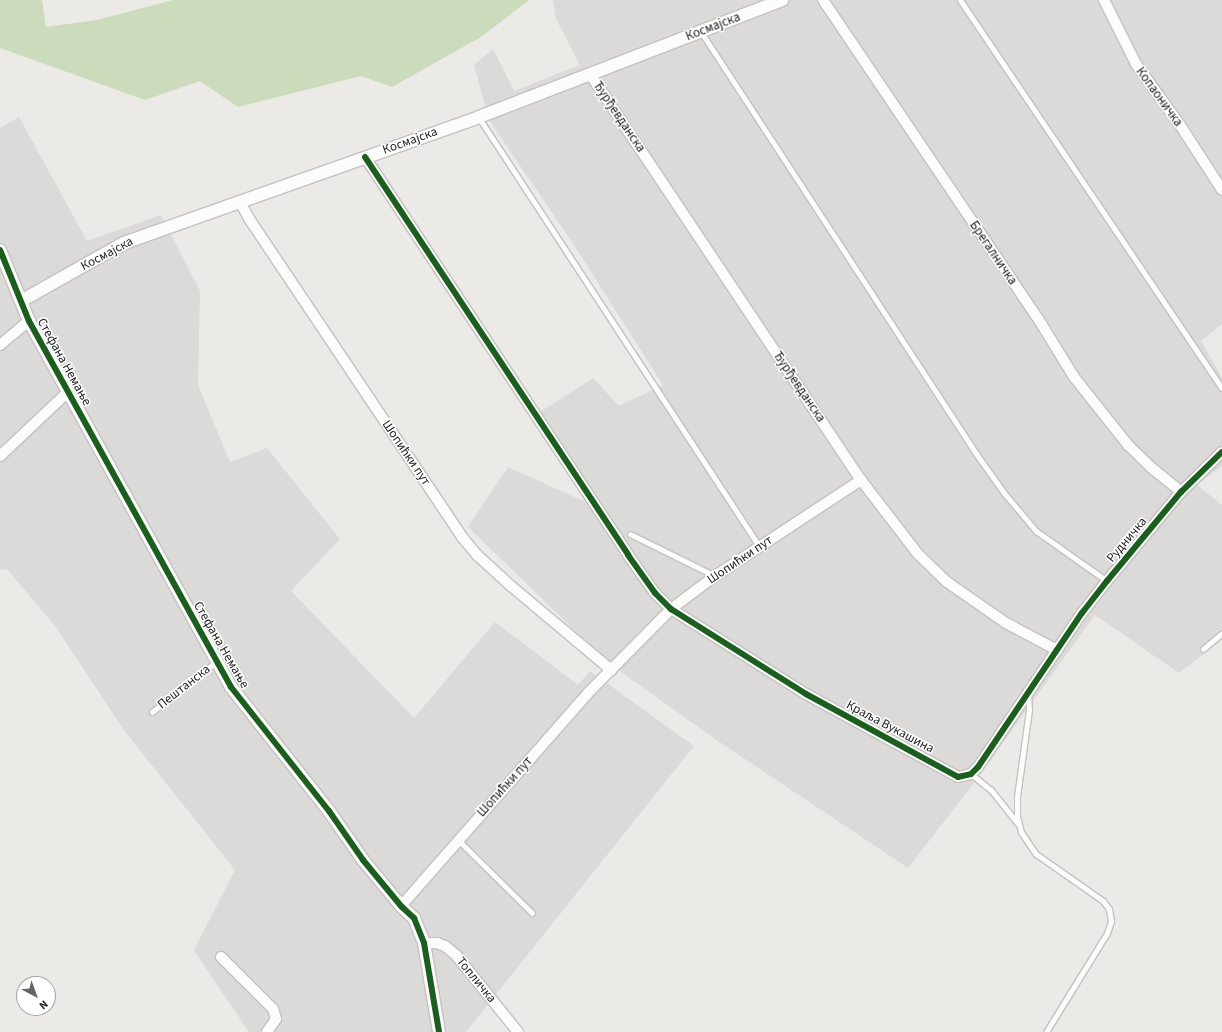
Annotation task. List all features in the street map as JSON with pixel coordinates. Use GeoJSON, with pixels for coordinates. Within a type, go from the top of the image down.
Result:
{"type":"FeatureCollection","features":[{"type":"Feature","properties":{"kind":"street","name":"Космајска"},"geometry":{"type":"LineString","coordinates":[[21,301],[124,243],[479,117],[782,0]]}},
{"type":"Feature","properties":{"kind":"street","name":"Брегалничка"},"geometry":{"type":"LineString","coordinates":[[823,0],[1042,325],[1074,377],[1128,445],[1181,492]]}},
{"type":"Feature","properties":{"kind":"street","name":"Копаоничка"},"geometry":{"type":"LineString","coordinates":[[1104,0],[1136,64],[1180,125],[1222,190]]}},
{"type":"Feature","properties":{"kind":"street","name":"Ђурђевданска"},"geometry":{"type":"LineString","coordinates":[[590,74],[861,480],[918,554],[947,582],[1006,623],[1058,650]]}},
{"type":"Feature","properties":{"kind":"street","name":"Краља Вукашина"},"geometry":{"type":"LineString","coordinates":[[365,157],[655,593],[671,609],[806,694],[958,777],[971,774]]}},
{"type":"Feature","properties":{"kind":"street","name":"Шопићки пут"},"geometry":{"type":"LineString","coordinates":[[240,202],[250,220],[462,537],[477,555],[511,586],[611,670]]}},
{"type":"Feature","properties":{"kind":"street","name":"Стефана Немање"},"geometry":{"type":"LineString","coordinates":[[0,250],[29,321],[230,687],[329,811],[363,860],[401,906],[414,918],[424,943],[439,1032]]}},
{"type":"Feature","properties":{"kind":"street"},"geometry":{"type":"LineString","coordinates":[[0,345],[29,321]]}},
{"type":"Feature","properties":{"kind":"street"},"geometry":{"type":"LineString","coordinates":[[0,456],[68,392]]}},
{"type":"Feature","properties":{"kind":"street","name":"Рудничка"},"geometry":{"type":"LineString","coordinates":[[1058,650],[1107,581],[1181,492],[1222,452]]}},
{"type":"Feature","properties":{"kind":"street","name":"Шопићки пут"},"geometry":{"type":"LineString","coordinates":[[401,906],[588,693],[671,609],[715,576],[759,546],[861,480]]}},
{"type":"Feature","properties":{"kind":"street"},"geometry":{"type":"LineString","coordinates":[[971,774],[978,767],[1058,650]]}},
{"type":"Feature","properties":{"kind":"street","name":"Топличка"},"geometry":{"type":"LineString","coordinates":[[424,943],[437,943],[445,946],[456,954],[518,1032]]}},
{"type":"Feature","properties":{"kind":"street"},"geometry":{"type":"LineString","coordinates":[[221,957],[273,1009],[276,1019],[267,1032]]}},
{"type":"Feature","properties":{"kind":"lane"},"geometry":{"type":"LineString","coordinates":[[960,0],[1222,388]]}},
{"type":"Feature","properties":{"kind":"lane"},"geometry":{"type":"LineString","coordinates":[[701,31],[973,449],[1004,493],[1036,531],[1107,581]]}},
{"type":"Feature","properties":{"kind":"lane"},"geometry":{"type":"LineString","coordinates":[[479,117],[759,546]]}},
{"type":"Feature","properties":{"kind":"lane"},"geometry":{"type":"LineString","coordinates":[[630,534],[715,576]]}},
{"type":"Feature","properties":{"kind":"lane"},"geometry":{"type":"LineString","coordinates":[[1203,650],[1222,633]]}},
{"type":"Feature","properties":{"kind":"lane","name":"Пештанска"},"geometry":{"type":"LineString","coordinates":[[152,712],[216,662]]}},
{"type":"Feature","properties":{"kind":"lane"},"geometry":{"type":"LineString","coordinates":[[1028,694],[1029,710],[1017,797],[1019,824],[1025,840],[1036,854],[1103,901],[1110,914],[1110,927],[1107,933],[1046,1032]]}},
{"type":"Feature","properties":{"kind":"lane"},"geometry":{"type":"LineString","coordinates":[[971,774],[992,790],[1019,824]]}},
{"type":"Feature","properties":{"kind":"lane"},"geometry":{"type":"LineString","coordinates":[[458,840],[532,913]]}},
{"type":"Feature","properties":{"kind":"shaded area"},"geometry":{"type":"Polygon","coordinates":[[[553,0],[1222,0],[1222,324],[1201,341],[1222,378],[1222,466],[1197,485],[1222,505],[1222,640],[1179,673],[1095,615],[974,783],[908,868],[715,739],[606,661],[468,527],[508,467],[590,504],[534,416],[593,378],[619,406],[663,385],[572,242],[489,120],[474,65],[493,49],[514,91],[580,65],[556,19],[553,0]]]}},
{"type":"Feature","properties":{"kind":"shaded area"},"geometry":{"type":"Polygon","coordinates":[[[19,117],[87,241],[161,215],[200,291],[198,385],[230,462],[267,448],[340,539],[291,591],[414,718],[495,622],[578,685],[590,671],[694,746],[466,1032],[249,1032],[194,950],[235,870],[123,729],[56,627],[7,569],[0,570],[0,128],[19,117]]]}},
{"type":"Feature","properties":{"kind":"green space"},"geometry":{"type":"Polygon","coordinates":[[[0,0],[42,0],[46,27],[97,20],[173,0],[529,0],[481,37],[392,87],[361,76],[238,107],[200,81],[145,100],[0,48],[0,0]]]}},
{"type":"Feature","properties":{"kind":"cycle path"},"geometry":{"type":"LineString","coordinates":[[365,157],[628,555],[655,593],[671,609],[806,694],[958,777],[971,774],[978,767],[1082,613],[1181,492],[1222,452]]}},
{"type":"Feature","properties":{"kind":"cycle path"},"geometry":{"type":"LineString","coordinates":[[0,250],[29,321],[231,687],[329,811],[363,860],[401,906],[414,918],[424,943],[439,1032]]}}]}
